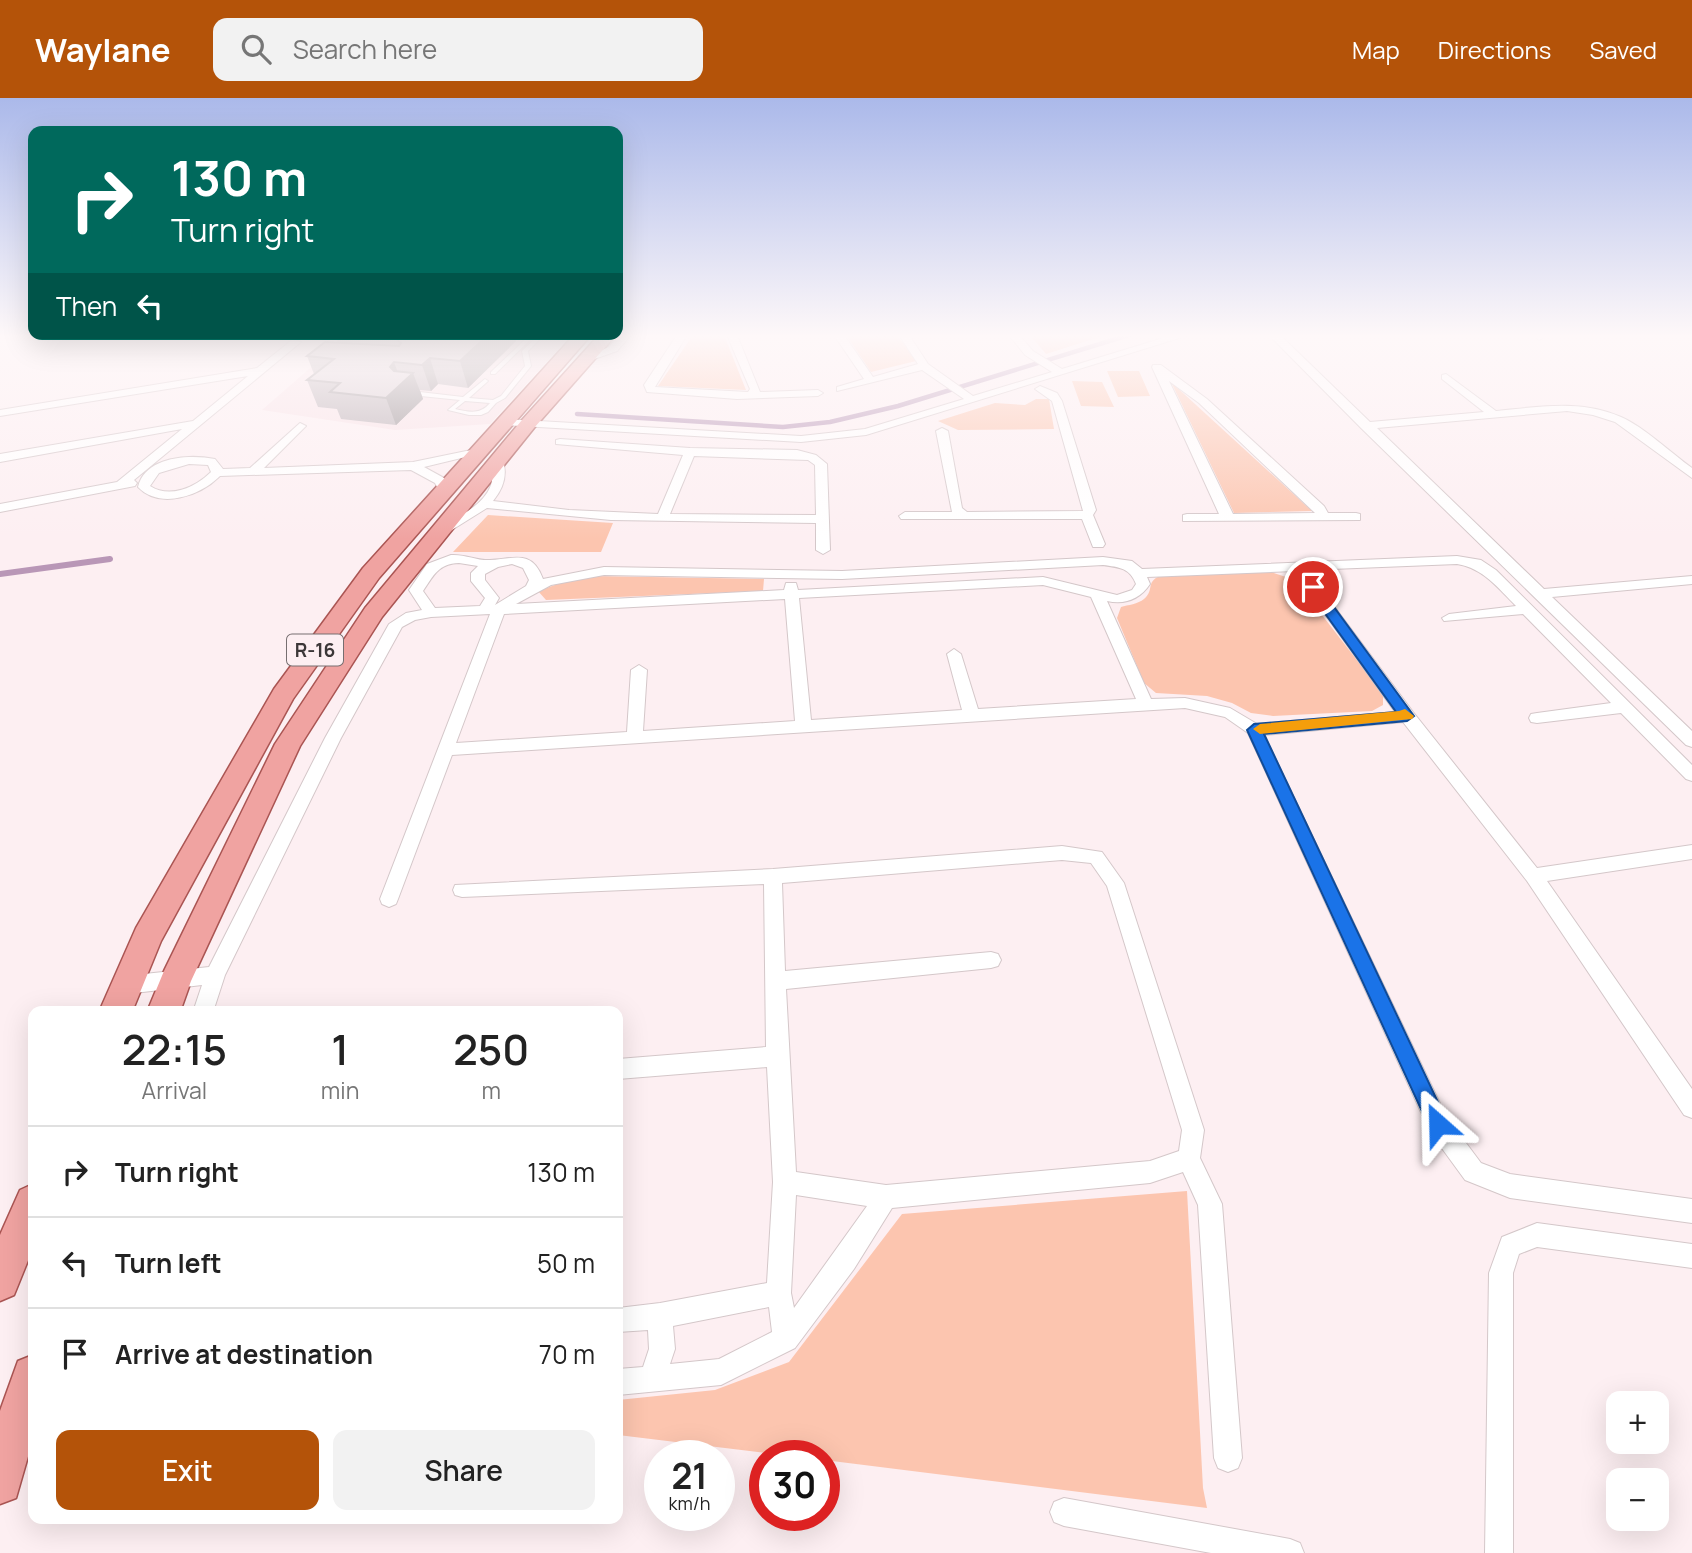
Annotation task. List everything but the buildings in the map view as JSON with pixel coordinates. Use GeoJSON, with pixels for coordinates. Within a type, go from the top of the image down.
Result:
{"type":"FeatureCollection","features":[{"type":"Feature","properties":{"kind":"main road","name":"R-16"},"geometry":{"type":"LineString","coordinates":[[165,1006],[288,744],[373,613],[406,588],[487,457],[508,416],[523,403]]}},
{"type":"Feature","properties":{"kind":"main road","name":"R-16"},"geometry":{"type":"LineString","coordinates":[[117,1006],[147,937],[283,695],[371,573],[444,490],[487,457]]}},
{"type":"Feature","properties":{"kind":"main road"},"geometry":{"type":"LineString","coordinates":[[0,1281],[28,1215]]}},
{"type":"Feature","properties":{"kind":"main road"},"geometry":{"type":"LineString","coordinates":[[0,1482],[28,1391]]}},
{"type":"Feature","properties":{"kind":"street"},"geometry":{"type":"LineString","coordinates":[[0,413],[63,403]]}},
{"type":"Feature","properties":{"kind":"street"},"geometry":{"type":"LineString","coordinates":[[121,485],[221,403]]}},
{"type":"Feature","properties":{"kind":"street"},"geometry":{"type":"LineString","coordinates":[[508,416],[801,439],[866,432],[959,403]]}},
{"type":"Feature","properties":{"kind":"street"},"geometry":{"type":"LineString","coordinates":[[1058,403],[1090,510],[1087,515]]}},
{"type":"Feature","properties":{"kind":"street"},"geometry":{"type":"LineString","coordinates":[[1174,403],[1225,513],[1230,518]]}},
{"type":"Feature","properties":{"kind":"street"},"geometry":{"type":"LineString","coordinates":[[1205,403],[1320,509],[1322,516]]}},
{"type":"Feature","properties":{"kind":"street"},"geometry":{"type":"LineString","coordinates":[[1342,403],[1692,741]]}},
{"type":"Feature","properties":{"kind":"street"},"geometry":{"type":"LineString","coordinates":[[1479,403],[1493,414]]}},
{"type":"Feature","properties":{"kind":"street"},"geometry":{"type":"LineString","coordinates":[[1365,426],[1567,408],[1595,412],[1619,421],[1692,474]]}},
{"type":"Feature","properties":{"kind":"street"},"geometry":{"type":"LineString","coordinates":[[0,458],[194,424]]}},
{"type":"Feature","properties":{"kind":"street"},"geometry":{"type":"LineString","coordinates":[[254,471],[300,426]]}},
{"type":"Feature","properties":{"kind":"street"},"geometry":{"type":"LineString","coordinates":[[942,431],[956,509],[963,515]]}},
{"type":"Feature","properties":{"kind":"street"},"geometry":{"type":"LineString","coordinates":[[560,442],[690,452],[797,454],[812,457],[821,464],[822,550]]}},
{"type":"Feature","properties":{"kind":"street"},"geometry":{"type":"LineString","coordinates":[[663,517],[690,452]]}},
{"type":"Feature","properties":{"kind":"street"},"geometry":{"type":"LineString","coordinates":[[144,480],[144,487],[149,492],[173,494],[201,486],[217,473],[413,466],[487,457],[501,473],[497,488],[486,503],[466,518],[442,530]]}},
{"type":"Feature","properties":{"kind":"street"},"geometry":{"type":"LineString","coordinates":[[0,508],[144,480],[161,467],[189,460],[211,462],[217,467],[217,473]]}},
{"type":"Feature","properties":{"kind":"street"},"geometry":{"type":"LineString","coordinates":[[413,466],[440,481],[444,490]]}},
{"type":"Feature","properties":{"kind":"street"},"geometry":{"type":"LineString","coordinates":[[486,503],[555,513],[820,519]]}},
{"type":"Feature","properties":{"kind":"street"},"geometry":{"type":"LineString","coordinates":[[905,516],[1087,515]]}},
{"type":"Feature","properties":{"kind":"street"},"geometry":{"type":"LineString","coordinates":[[1087,515],[1098,544]]}},
{"type":"Feature","properties":{"kind":"street"},"geometry":{"type":"LineString","coordinates":[[1187,518],[1356,517]]}},
{"type":"Feature","properties":{"kind":"street"},"geometry":{"type":"LineString","coordinates":[[430,613],[406,588],[439,562],[478,560],[486,565]]}},
{"type":"Feature","properties":{"kind":"street"},"geometry":{"type":"LineString","coordinates":[[1139,573],[1457,560],[1476,563],[1491,573],[1692,775]]}},
{"type":"Feature","properties":{"kind":"street"},"geometry":{"type":"LineString","coordinates":[[389,899],[448,749],[492,610],[492,598],[478,581],[478,573],[486,565],[500,561],[519,561],[529,565],[535,572],[537,580],[532,588]]}},
{"type":"Feature","properties":{"kind":"street"},"geometry":{"type":"LineString","coordinates":[[205,1006],[215,975],[333,738],[396,624],[411,616],[1043,581],[1074,586],[1098,596],[1118,599],[1137,593],[1143,584],[1139,573],[1128,564],[1103,561],[842,575],[604,571],[573,575],[532,588],[492,610]]}},
{"type":"Feature","properties":{"kind":"street"},"geometry":{"type":"LineString","coordinates":[[1297,566],[1407,716],[1533,876],[1692,1108]]}},
{"type":"Feature","properties":{"kind":"street"},"geometry":{"type":"LineString","coordinates":[[788,576],[793,594],[804,728]]}},
{"type":"Feature","properties":{"kind":"street"},"geometry":{"type":"LineString","coordinates":[[1538,594],[1692,580]]}},
{"type":"Feature","properties":{"kind":"street"},"geometry":{"type":"LineString","coordinates":[[1098,596],[1146,704]]}},
{"type":"Feature","properties":{"kind":"street"},"geometry":{"type":"LineString","coordinates":[[1450,618],[1527,609]]}},
{"type":"Feature","properties":{"kind":"street"},"geometry":{"type":"LineString","coordinates":[[954,654],[972,717]]}},
{"type":"Feature","properties":{"kind":"street"},"geometry":{"type":"LineString","coordinates":[[634,738],[639,670]]}},
{"type":"Feature","properties":{"kind":"street"},"geometry":{"type":"LineString","coordinates":[[448,749],[1146,704],[1185,703],[1230,713],[1254,730],[1438,1124],[1473,1172],[1510,1186],[1692,1211]]}},
{"type":"Feature","properties":{"kind":"street"},"geometry":{"type":"LineString","coordinates":[[1537,718],[1625,707]]}},
{"type":"Feature","properties":{"kind":"street"},"geometry":{"type":"LineString","coordinates":[[1254,730],[1407,716]]}},
{"type":"Feature","properties":{"kind":"street"},"geometry":{"type":"LineString","coordinates":[[1533,876],[1692,852]]}},
{"type":"Feature","properties":{"kind":"street"},"geometry":{"type":"LineString","coordinates":[[462,890],[773,876],[1062,853],[1096,857],[1115,883],[1193,1130],[1189,1159],[1210,1204],[1228,1458]]}},
{"type":"Feature","properties":{"kind":"street"},"geometry":{"type":"LineString","coordinates":[[773,876],[777,1056],[785,1182],[779,1293],[786,1339]]}},
{"type":"Feature","properties":{"kind":"street"},"geometry":{"type":"LineString","coordinates":[[775,981],[990,960]]}},
{"type":"Feature","properties":{"kind":"street"},"geometry":{"type":"LineString","coordinates":[[126,985],[215,975]]}},
{"type":"Feature","properties":{"kind":"street"},"geometry":{"type":"LineString","coordinates":[[623,1069],[777,1056]]}},
{"type":"Feature","properties":{"kind":"street"},"geometry":{"type":"LineString","coordinates":[[785,1182],[886,1197],[1150,1172],[1189,1159]]}},
{"type":"Feature","properties":{"kind":"street"},"geometry":{"type":"LineString","coordinates":[[623,1382],[721,1372],[786,1339],[845,1260],[886,1197]]}},
{"type":"Feature","properties":{"kind":"street"},"geometry":{"type":"LineString","coordinates":[[1499,1553],[1501,1273],[1510,1245],[1537,1235],[1692,1256]]}},
{"type":"Feature","properties":{"kind":"street"},"geometry":{"type":"LineString","coordinates":[[623,1320],[660,1316],[779,1293]]}},
{"type":"Feature","properties":{"kind":"street"},"geometry":{"type":"LineString","coordinates":[[650,1380],[662,1349],[660,1316]]}},
{"type":"Feature","properties":{"kind":"street"},"geometry":{"type":"LineString","coordinates":[[1064,1512],[1290,1553]]}},
{"type":"Feature","properties":{"kind":"lane"},"geometry":{"type":"LineString","coordinates":[[460,403],[451,410],[476,415],[490,408],[508,416]]}},
{"type":"Feature","properties":{"kind":"lane"},"geometry":{"type":"LineString","coordinates":[[475,403],[508,416]]}},
{"type":"Feature","properties":{"kind":"lane"},"geometry":{"type":"LineString","coordinates":[[505,403],[508,416]]}},
{"type":"Feature","properties":{"kind":"shaded area"},"geometry":{"type":"Polygon","coordinates":[[[270,403],[509,403],[490,424],[395,430],[262,410],[270,403]]]}},
{"type":"Feature","properties":{"kind":"shaded area"},"geometry":{"type":"Polygon","coordinates":[[[995,403],[1050,403],[1054,429],[958,430],[938,421],[995,403]]]}},
{"type":"Feature","properties":{"kind":"shaded area"},"geometry":{"type":"Polygon","coordinates":[[[1080,403],[1112,403],[1114,407],[1081,406],[1080,403]]]}},
{"type":"Feature","properties":{"kind":"shaded area"},"geometry":{"type":"Polygon","coordinates":[[[1181,403],[1194,403],[1312,511],[1234,513],[1181,403]]]}},
{"type":"Feature","properties":{"kind":"shaded area"},"geometry":{"type":"Polygon","coordinates":[[[488,515],[613,523],[601,552],[453,552],[488,515]]]}},
{"type":"Feature","properties":{"kind":"shaded area"},"geometry":{"type":"Polygon","coordinates":[[[1268,571],[1295,580],[1383,694],[1383,705],[1372,711],[1273,716],[1251,713],[1232,703],[1207,696],[1156,693],[1144,683],[1117,618],[1121,607],[1144,599],[1154,579],[1165,574],[1268,571]]]}},
{"type":"Feature","properties":{"kind":"shaded area"},"geometry":{"type":"Polygon","coordinates":[[[593,576],[764,579],[763,591],[546,600],[538,591],[569,580],[593,576]]]}},
{"type":"Feature","properties":{"kind":"shaded area"},"geometry":{"type":"Polygon","coordinates":[[[1187,1191],[1203,1488],[1207,1508],[840,1462],[840,1440],[749,1440],[749,1451],[735,1449],[735,1440],[659,1440],[623,1436],[623,1399],[715,1390],[789,1362],[902,1214],[1187,1191]]]}},
{"type":"Feature","properties":{"kind":"waterway"},"geometry":{"type":"LineString","coordinates":[[577,414],[783,427],[830,422],[908,403]]}},
{"type":"Feature","properties":{"kind":"waterway"},"geometry":{"type":"LineString","coordinates":[[0,574],[110,559]]}},
{"type":"Feature","properties":{"kind":"slow traffic"},"geometry":{"type":"LineString","coordinates":[[1260,729],[1407,716],[1405,714]]}},
{"type":"Feature","properties":{"kind":"route"},"geometry":{"type":"LineString","coordinates":[[1313,587],[1407,716],[1254,730],[1438,1124]]}}]}
